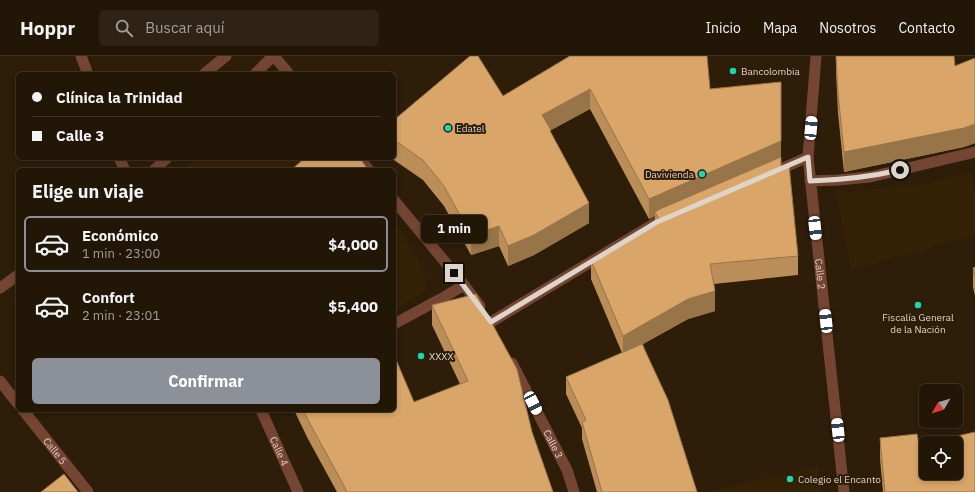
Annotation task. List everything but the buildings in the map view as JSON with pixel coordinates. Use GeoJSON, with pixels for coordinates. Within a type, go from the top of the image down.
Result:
{"type":"FeatureCollection","features":[{"type":"Feature","properties":{"kind":"street"},"geometry":{"type":"LineString","coordinates":[[81,56],[87,72]]}},
{"type":"Feature","properties":{"kind":"street"},"geometry":{"type":"LineString","coordinates":[[206,72],[226,56]]}},
{"type":"Feature","properties":{"kind":"street"},"geometry":{"type":"LineString","coordinates":[[257,72],[274,56],[287,72]]}},
{"type":"Feature","properties":{"kind":"street","name":"Calle 2"},"geometry":{"type":"LineString","coordinates":[[816,56],[808,157],[844,492]]}},
{"type":"Feature","properties":{"kind":"street"},"geometry":{"type":"LineString","coordinates":[[810,181],[870,177],[975,152]]}},
{"type":"Feature","properties":{"kind":"street"},"geometry":{"type":"LineString","coordinates":[[765,176],[808,157]]}},
{"type":"Feature","properties":{"kind":"street"},"geometry":{"type":"LineString","coordinates":[[156,168],[165,160]]}},
{"type":"Feature","properties":{"kind":"street"},"geometry":{"type":"LineString","coordinates":[[361,160],[367,168]]}},
{"type":"Feature","properties":{"kind":"street"},"geometry":{"type":"LineString","coordinates":[[396,202],[464,285],[493,326],[657,222],[679,213]]}},
{"type":"Feature","properties":{"kind":"street"},"geometry":{"type":"LineString","coordinates":[[0,288],[16,276]]}},
{"type":"Feature","properties":{"kind":"street"},"geometry":{"type":"LineString","coordinates":[[396,323],[464,285]]}},
{"type":"Feature","properties":{"kind":"street","name":"Calle 3"},"geometry":{"type":"LineString","coordinates":[[506,350],[567,470],[574,492]]}},
{"type":"Feature","properties":{"kind":"street"},"geometry":{"type":"LineString","coordinates":[[0,381],[16,401]]}},
{"type":"Feature","properties":{"kind":"street","name":"Calle 5"},"geometry":{"type":"LineString","coordinates":[[25,412],[88,492]]}},
{"type":"Feature","properties":{"kind":"street","name":"Calle 4"},"geometry":{"type":"LineString","coordinates":[[262,412],[298,492]]}},
{"type":"Feature","properties":{"kind":"shaded area"},"geometry":{"type":"Polygon","coordinates":[[[194,160],[325,160],[315,168],[184,168],[194,160]]]}},
{"type":"Feature","properties":{"kind":"shaded area"},"geometry":{"type":"Polygon","coordinates":[[[970,172],[975,191],[975,235],[851,270],[836,193],[928,183],[970,172]]]}},
{"type":"Feature","properties":{"kind":"shaded area"},"geometry":{"type":"Polygon","coordinates":[[[396,223],[425,272],[426,289],[421,294],[396,309],[396,223]]]}},
{"type":"Feature","properties":{"kind":"shaded area","name":"Colegio el Encanto"},"geometry":{"type":"Polygon","coordinates":[[[818,466],[821,492],[705,492],[818,466]]]}},
{"type":"Feature","properties":{"kind":"place","name":"Bancolombia"},"geometry":{"type":"Point","coordinates":[733,71]}},
{"type":"Feature","properties":{"kind":"place","name":"Edatel"},"geometry":{"type":"Point","coordinates":[448,128]}},
{"type":"Feature","properties":{"kind":"place","name":"Davivienda"},"geometry":{"type":"Point","coordinates":[702,174]}},
{"type":"Feature","properties":{"kind":"place","name":"Fiscalía General de la Nación"},"geometry":{"type":"Point","coordinates":[918,305]}},
{"type":"Feature","properties":{"kind":"place","name":"XXXX"},"geometry":{"type":"Point","coordinates":[421,356]}},
{"type":"Feature","properties":{"kind":"place","name":"Colegio el Encanto"},"geometry":{"type":"Point","coordinates":[790,479]}},
{"type":"Feature","properties":{"kind":"route"},"geometry":{"type":"LineString","coordinates":[[454,273],[491,322],[657,222],[808,157],[810,181],[870,177],[900,170]]}}]}
